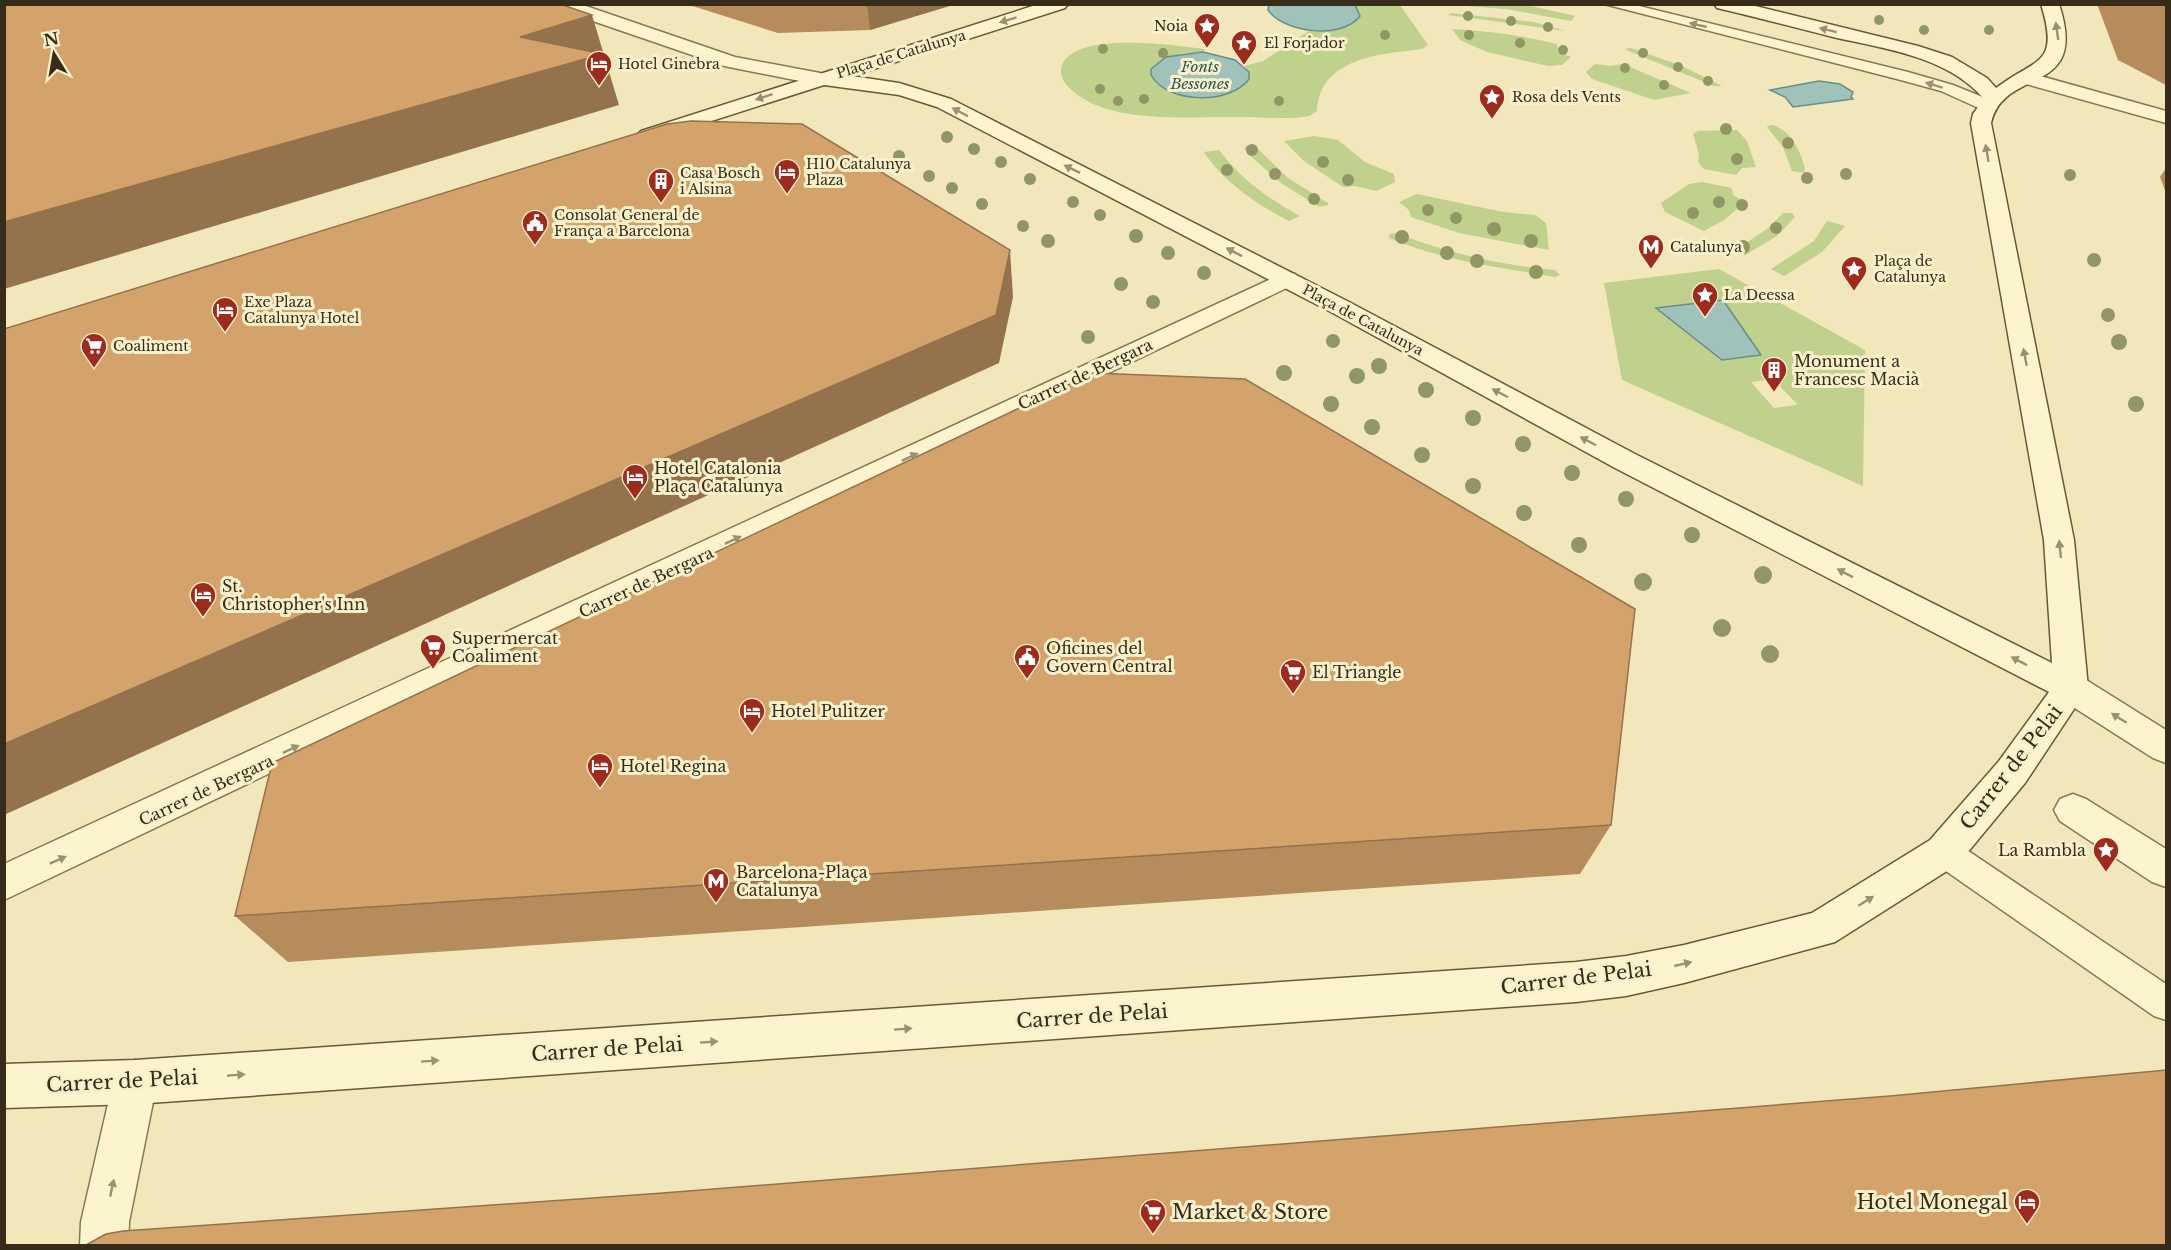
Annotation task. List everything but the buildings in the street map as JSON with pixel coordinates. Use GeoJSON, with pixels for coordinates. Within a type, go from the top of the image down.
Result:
{"type":"FeatureCollection","features":[{"type":"Feature","properties":{"kind":"main road"},"geometry":{"type":"LineString","coordinates":[[561,4],[731,62],[820,79]]}},
{"type":"Feature","properties":{"kind":"main road","name":"Plaça de Catalunya"},"geometry":{"type":"LineString","coordinates":[[820,79],[1059,4]]}},
{"type":"Feature","properties":{"kind":"main road"},"geometry":{"type":"LineString","coordinates":[[1723,4],[1911,50],[1945,61],[1980,82],[1991,102]]}},
{"type":"Feature","properties":{"kind":"main road"},"geometry":{"type":"LineString","coordinates":[[2050,4],[2058,31],[2058,50],[2049,64],[1991,102],[1981,117],[1981,123],[2059,540],[2071,688],[2166,748]]}},
{"type":"Feature","properties":{"kind":"main road"},"geometry":{"type":"LineString","coordinates":[[2026,78],[2166,117]]}},
{"type":"Feature","properties":{"kind":"main road"},"geometry":{"type":"LineString","coordinates":[[627,141],[820,79]]}},
{"type":"Feature","properties":{"kind":"main road","name":"Plaça de Catalunya"},"geometry":{"type":"LineString","coordinates":[[820,79],[893,88],[925,95],[1286,279],[1635,466],[2071,688]]}},
{"type":"Feature","properties":{"kind":"main road","name":"Carrer de Bergara"},"geometry":{"type":"LineString","coordinates":[[4,883],[1286,279]]}},
{"type":"Feature","properties":{"kind":"main road","name":"Carrer de Pelai"},"geometry":{"type":"LineString","coordinates":[[4,1086],[135,1082],[1616,978],[1684,964],[1821,929],[1944,852],[2012,772],[2071,688]]}},
{"type":"Feature","properties":{"kind":"main road"},"geometry":{"type":"LineString","coordinates":[[2073,810],[2166,870]]}},
{"type":"Feature","properties":{"kind":"main road"},"geometry":{"type":"LineString","coordinates":[[104,1245],[105,1222],[135,1082]]}},
{"type":"Feature","properties":{"kind":"lane"},"geometry":{"type":"LineString","coordinates":[[1611,4],[1902,75],[1991,102]]}},
{"type":"Feature","properties":{"kind":"lane"},"geometry":{"type":"LineString","coordinates":[[1944,852],[2166,1004]]}},
{"type":"Feature","properties":{"kind":"green space"},"geometry":{"type":"Polygon","coordinates":[[[1355,5],[1400,5],[1428,45],[1422,49],[1372,57],[1341,69],[1329,79],[1321,93],[1317,111],[1309,116],[1284,118],[1183,117],[1126,113],[1091,103],[1067,86],[1062,76],[1061,71],[1067,58],[1081,49],[1101,44],[1149,43],[1191,47],[1205,49],[1203,52],[1179,54],[1222,95],[1235,91],[1249,79],[1249,72],[1244,66],[1263,61],[1312,29],[1348,25],[1355,5]]]}},
{"type":"Feature","properties":{"kind":"green space"},"geometry":{"type":"Polygon","coordinates":[[[1452,5],[1527,5],[1575,16],[1571,21],[1506,9],[1452,5]]]}},
{"type":"Feature","properties":{"kind":"green space"},"geometry":{"type":"Polygon","coordinates":[[[1451,13],[1534,22],[1566,31],[1448,15],[1451,13]]]}},
{"type":"Feature","properties":{"kind":"green space"},"geometry":{"type":"Polygon","coordinates":[[[1452,29],[1504,34],[1557,44],[1558,52],[1571,57],[1562,65],[1548,66],[1487,52],[1460,40],[1452,29]]]}},
{"type":"Feature","properties":{"kind":"green space"},"geometry":{"type":"Polygon","coordinates":[[[1631,48],[1682,66],[1722,86],[1714,86],[1624,49],[1631,48]]]}},
{"type":"Feature","properties":{"kind":"green space"},"geometry":{"type":"Polygon","coordinates":[[[1595,64],[1610,66],[1623,64],[1691,93],[1654,100],[1592,79],[1586,72],[1595,64]]]}},
{"type":"Feature","properties":{"kind":"green space"},"geometry":{"type":"Polygon","coordinates":[[[1777,126],[1789,136],[1799,151],[1805,173],[1792,171],[1783,147],[1767,127],[1777,126]]]}},
{"type":"Feature","properties":{"kind":"green space"},"geometry":{"type":"Polygon","coordinates":[[[1737,130],[1747,141],[1756,167],[1742,168],[1736,175],[1704,169],[1698,162],[1699,154],[1693,134],[1698,131],[1737,130]]]}},
{"type":"Feature","properties":{"kind":"green space"},"geometry":{"type":"Polygon","coordinates":[[[1314,136],[1338,140],[1365,162],[1394,174],[1395,182],[1376,191],[1355,186],[1343,187],[1304,161],[1284,141],[1314,136]]]}},
{"type":"Feature","properties":{"kind":"green space"},"geometry":{"type":"Polygon","coordinates":[[[1247,145],[1256,147],[1288,178],[1328,205],[1319,207],[1281,183],[1248,154],[1244,148],[1247,145]]]}},
{"type":"Feature","properties":{"kind":"green space"},"geometry":{"type":"Polygon","coordinates":[[[1219,150],[1255,187],[1300,216],[1289,221],[1242,192],[1221,173],[1204,152],[1219,150]]]}},
{"type":"Feature","properties":{"kind":"green space"},"geometry":{"type":"Polygon","coordinates":[[[1702,182],[1732,188],[1733,195],[1745,202],[1724,220],[1704,231],[1665,212],[1661,203],[1689,184],[1702,182]]]}},
{"type":"Feature","properties":{"kind":"green space"},"geometry":{"type":"Polygon","coordinates":[[[1417,194],[1503,212],[1535,215],[1546,223],[1549,250],[1459,233],[1411,217],[1409,210],[1399,202],[1417,194]]]}},
{"type":"Feature","properties":{"kind":"green space"},"geometry":{"type":"Polygon","coordinates":[[[1783,213],[1792,213],[1795,217],[1777,236],[1745,255],[1734,251],[1767,229],[1783,213]]]}},
{"type":"Feature","properties":{"kind":"green space"},"geometry":{"type":"Polygon","coordinates":[[[1827,221],[1845,226],[1822,252],[1784,276],[1771,269],[1814,241],[1827,221]]]}},
{"type":"Feature","properties":{"kind":"green space"},"geometry":{"type":"Polygon","coordinates":[[[1396,233],[1454,252],[1514,265],[1555,270],[1560,275],[1555,277],[1450,258],[1389,238],[1390,234],[1396,233]]]}},
{"type":"Feature","properties":{"kind":"green space"},"geometry":{"type":"Polygon","coordinates":[[[1719,269],[1865,350],[1863,486],[1622,380],[1604,283],[1719,269]],[[1773,379],[1751,382],[1774,408],[1797,404],[1773,379]]]}},
{"type":"Feature","properties":{"kind":"water"},"geometry":{"type":"Polygon","coordinates":[[[1269,4],[1355,5],[1360,16],[1352,24],[1340,28],[1313,31],[1287,24],[1276,18],[1268,10],[1269,4]]]}},
{"type":"Feature","properties":{"kind":"water","name":"Fonts Bessones"},"geometry":{"type":"Polygon","coordinates":[[[1203,52],[1235,60],[1249,72],[1249,79],[1228,93],[1199,98],[1170,92],[1159,85],[1151,75],[1151,69],[1166,57],[1203,52]]]}},
{"type":"Feature","properties":{"kind":"water"},"geometry":{"type":"Polygon","coordinates":[[[1819,81],[1840,84],[1853,92],[1851,97],[1853,99],[1793,107],[1785,97],[1770,90],[1819,81]]]}},
{"type":"Feature","properties":{"kind":"water"},"geometry":{"type":"Polygon","coordinates":[[[1723,300],[1761,355],[1722,360],[1656,308],[1723,300]]]}},
{"type":"Feature","properties":{"kind":"place","name":"Noia"},"geometry":{"type":"Point","coordinates":[1207,49]}},
{"type":"Feature","properties":{"kind":"place","name":"El Forjador"},"geometry":{"type":"Point","coordinates":[1244,66]}},
{"type":"Feature","properties":{"kind":"place","name":"Hotel Ginebra"},"geometry":{"type":"Point","coordinates":[599,87]}},
{"type":"Feature","properties":{"kind":"place","name":"Rosa dels Vents"},"geometry":{"type":"Point","coordinates":[1492,120]}},
{"type":"Feature","properties":{"kind":"place","name":"H10 Catalunya Plaza"},"geometry":{"type":"Point","coordinates":[787,195]}},
{"type":"Feature","properties":{"kind":"place","name":"Casa Bosch i Alsina"},"geometry":{"type":"Point","coordinates":[661,204]}},
{"type":"Feature","properties":{"kind":"place","name":"Consolat General de França a Barcelona"},"geometry":{"type":"Point","coordinates":[535,246]}},
{"type":"Feature","properties":{"kind":"place","name":"Catalunya"},"geometry":{"type":"Point","coordinates":[1651,270]}},
{"type":"Feature","properties":{"kind":"place","name":"Plaça de Catalunya"},"geometry":{"type":"Point","coordinates":[1854,292]}},
{"type":"Feature","properties":{"kind":"place","name":"La Deessa"},"geometry":{"type":"Point","coordinates":[1705,318]}},
{"type":"Feature","properties":{"kind":"place","name":"Exe Plaza Catalunya Hotel"},"geometry":{"type":"Point","coordinates":[225,333]}},
{"type":"Feature","properties":{"kind":"place","name":"Coaliment"},"geometry":{"type":"Point","coordinates":[94,369]}},
{"type":"Feature","properties":{"kind":"place","name":"Monument a Francesc Macià"},"geometry":{"type":"Point","coordinates":[1774,393]}},
{"type":"Feature","properties":{"kind":"place","name":"Hotel Catalonia Plaça Catalunya"},"geometry":{"type":"Point","coordinates":[635,500]}},
{"type":"Feature","properties":{"kind":"place","name":"St. Christopher's Inn"},"geometry":{"type":"Point","coordinates":[203,618]}},
{"type":"Feature","properties":{"kind":"place","name":"Supermercat Coaliment"},"geometry":{"type":"Point","coordinates":[433,670]}},
{"type":"Feature","properties":{"kind":"place","name":"Oficines del Govern Central"},"geometry":{"type":"Point","coordinates":[1027,680]}},
{"type":"Feature","properties":{"kind":"place","name":"El Triangle"},"geometry":{"type":"Point","coordinates":[1293,695]}},
{"type":"Feature","properties":{"kind":"place","name":"Hotel Pulitzer"},"geometry":{"type":"Point","coordinates":[752,734]}},
{"type":"Feature","properties":{"kind":"place","name":"Hotel Regina"},"geometry":{"type":"Point","coordinates":[600,789]}},
{"type":"Feature","properties":{"kind":"place","name":"La Rambla"},"geometry":{"type":"Point","coordinates":[2106,873]}},
{"type":"Feature","properties":{"kind":"place","name":"Barcelona-Plaça Catalunya"},"geometry":{"type":"Point","coordinates":[716,904]}},
{"type":"Feature","properties":{"kind":"place","name":"Hotel Monegal"},"geometry":{"type":"Point","coordinates":[2027,1225]}},
{"type":"Feature","properties":{"kind":"place","name":"Market & Store"},"geometry":{"type":"Point","coordinates":[1153,1235]}}]}
